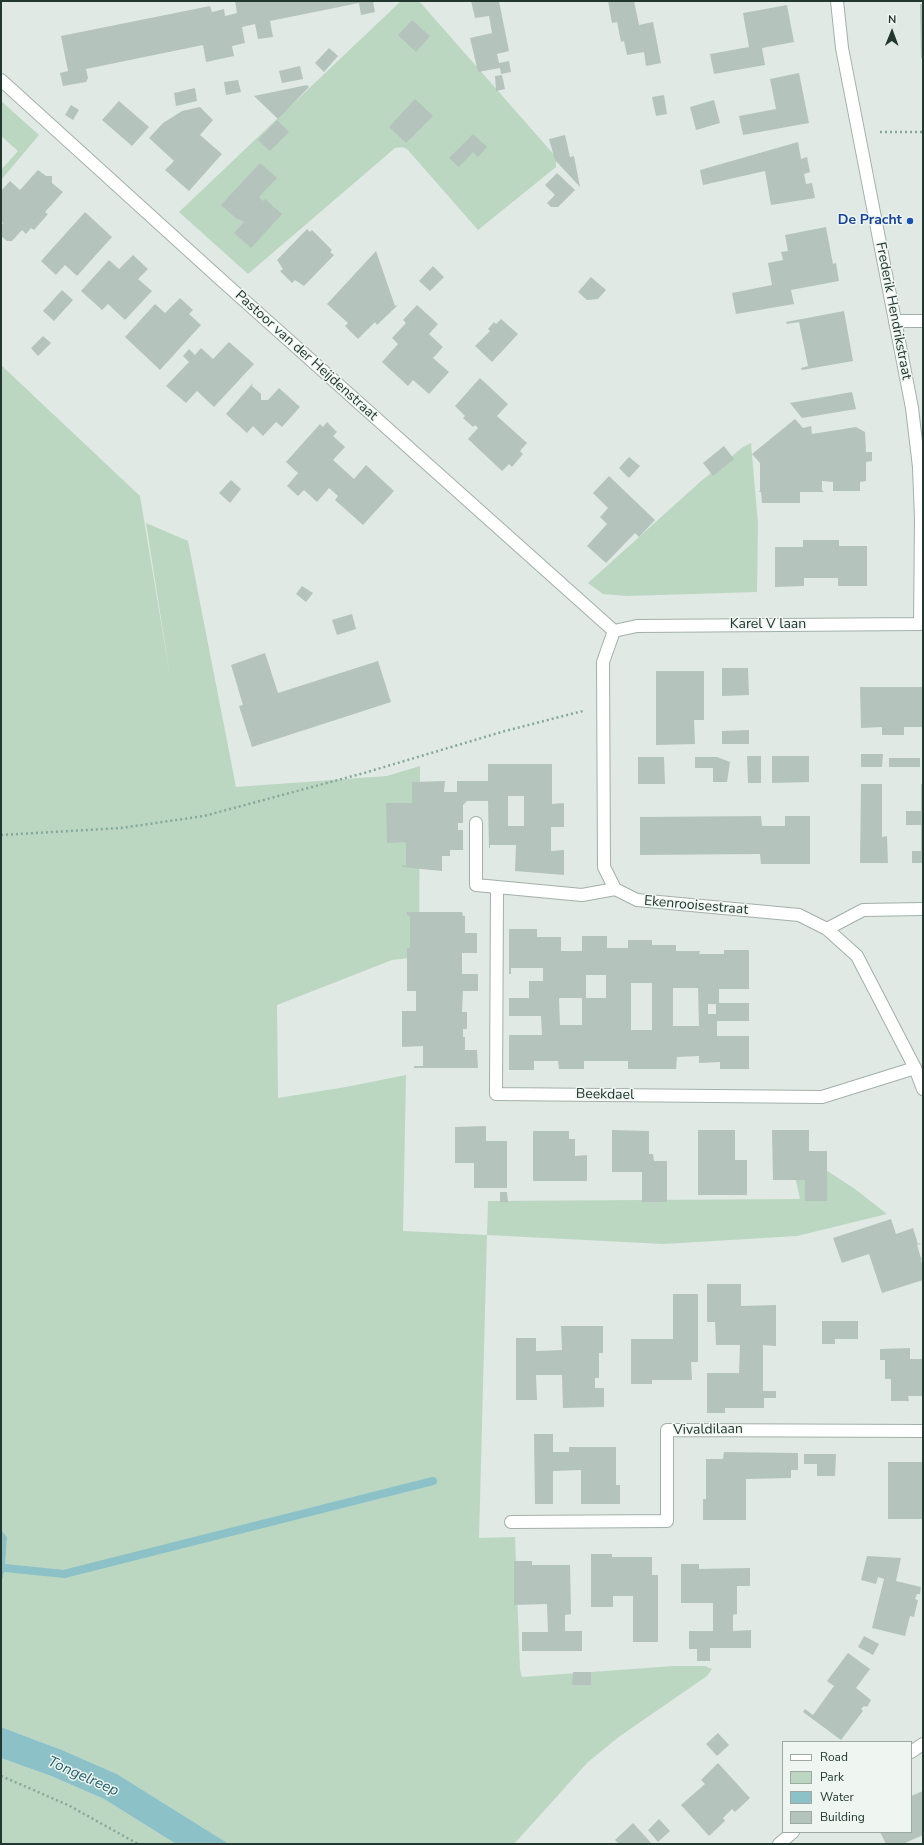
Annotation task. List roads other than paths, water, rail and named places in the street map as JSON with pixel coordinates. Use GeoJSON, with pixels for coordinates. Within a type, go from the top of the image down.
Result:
{"type":"FeatureCollection","features":[{"type":"Feature","properties":{"kind":"street","name":"Frederik Hendrikstraat"},"geometry":{"type":"LineString","coordinates":[[837,1],[842,48],[912,408],[919,467],[922,624]]}},
{"type":"Feature","properties":{"kind":"street","name":"Pastoor van der Heijdenstraat"},"geometry":{"type":"LineString","coordinates":[[1,80],[218,277],[614,631]]}},
{"type":"Feature","properties":{"kind":"street"},"geometry":{"type":"LineString","coordinates":[[895,321],[923,321]]}},
{"type":"Feature","properties":{"kind":"street","name":"Karel V laan"},"geometry":{"type":"LineString","coordinates":[[614,631],[637,626],[922,624]]}},
{"type":"Feature","properties":{"kind":"street"},"geometry":{"type":"LineString","coordinates":[[476,823],[476,885],[582,895],[615,889],[604,867],[603,707],[603,662],[614,631]]}},
{"type":"Feature","properties":{"kind":"street","name":"Beekdael"},"geometry":{"type":"LineString","coordinates":[[498,888],[496,1094],[822,1097],[915,1068]]}},
{"type":"Feature","properties":{"kind":"street","name":"Ekenrooisestraat"},"geometry":{"type":"LineString","coordinates":[[615,889],[637,900],[799,915],[827,929],[857,956],[915,1068],[923,1089]]}},
{"type":"Feature","properties":{"kind":"street"},"geometry":{"type":"LineString","coordinates":[[827,929],[863,910],[923,909]]}},
{"type":"Feature","properties":{"kind":"street","name":"Vivaldilaan"},"geometry":{"type":"LineString","coordinates":[[511,1522],[667,1521],[667,1430],[923,1430]]}},
{"type":"Feature","properties":{"kind":"street"},"geometry":{"type":"LineString","coordinates":[[912,1751],[923,1744]]}},
{"type":"Feature","properties":{"kind":"street"},"geometry":{"type":"LineString","coordinates":[[779,1844],[792,1833]]}},
{"type":"Feature","properties":{"kind":"water"},"geometry":{"type":"Polygon","coordinates":[[[1,1530],[7,1537],[5,1568],[1,1585],[1,1530]]]}},
{"type":"Feature","properties":{"kind":"water","name":"Tongelreep"},"geometry":{"type":"Polygon","coordinates":[[[1,1727],[62,1750],[117,1774],[229,1844],[176,1844],[104,1799],[51,1776],[1,1758],[1,1727]]]}},
{"type":"Feature","properties":{"kind":"waterway"},"geometry":{"type":"LineString","coordinates":[[5,1568],[64,1574],[433,1481]]}},
{"type":"Feature","properties":{"kind":"place","name":"De Pracht"},"geometry":{"type":"Point","coordinates":[910,221]}}]}
